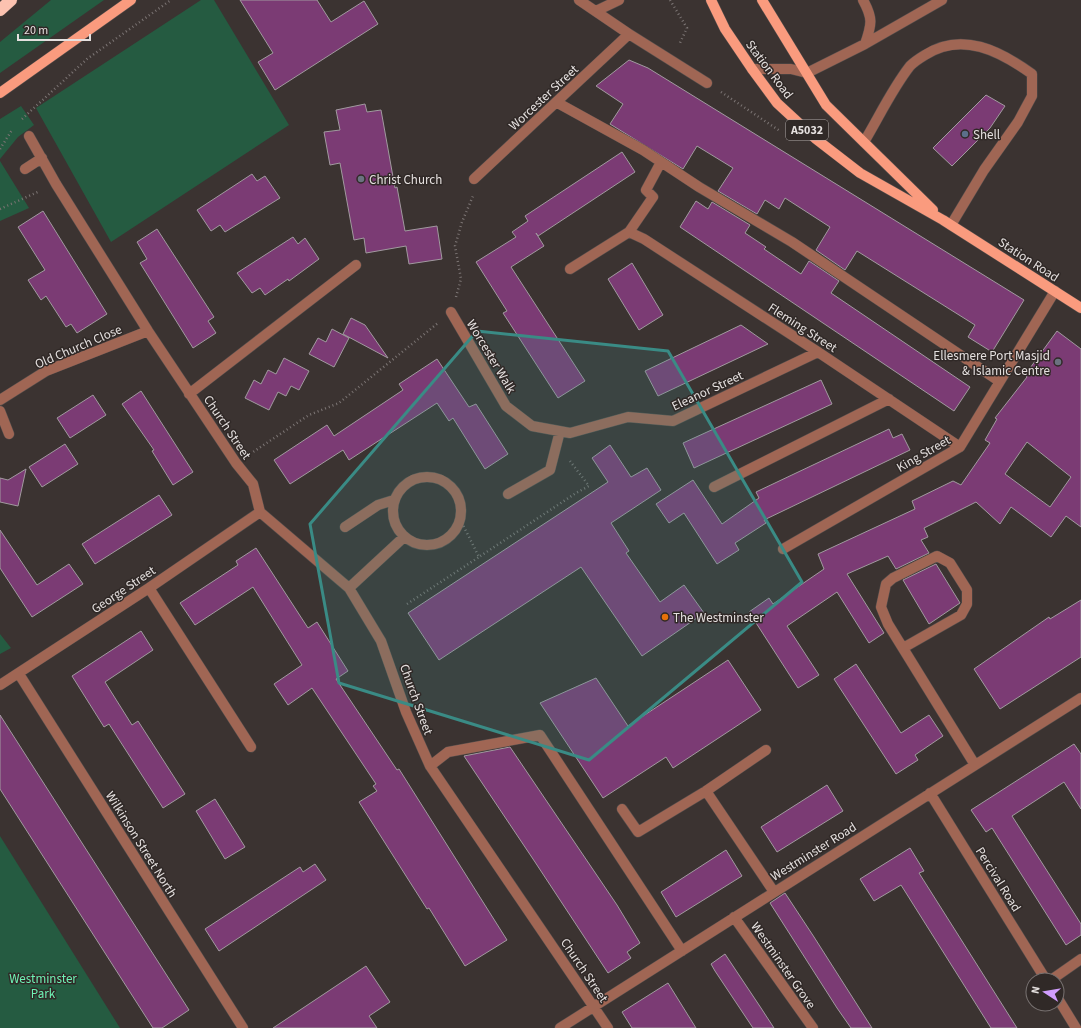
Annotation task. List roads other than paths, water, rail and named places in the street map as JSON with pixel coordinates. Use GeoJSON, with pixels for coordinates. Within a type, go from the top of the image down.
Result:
{"type":"FeatureCollection","features":[{"type":"Feature","properties":{"kind":"highway"},"geometry":{"type":"LineString","coordinates":[[0,10],[11,0]]}},
{"type":"Feature","properties":{"kind":"main road"},"geometry":{"type":"LineString","coordinates":[[0,93],[131,0]]}},
{"type":"Feature","properties":{"kind":"main road","name":"Station Road"},"geometry":{"type":"LineString","coordinates":[[711,0],[725,29],[752,69],[777,103],[804,127],[860,173],[947,222],[1081,308]]}},
{"type":"Feature","properties":{"kind":"main road","name":"Station Road"},"geometry":{"type":"LineString","coordinates":[[762,0],[808,73],[826,105],[947,222]]}},
{"type":"Feature","properties":{"kind":"street"},"geometry":{"type":"LineString","coordinates":[[579,0],[629,34],[707,83]]}},
{"type":"Feature","properties":{"kind":"street"},"geometry":{"type":"LineString","coordinates":[[596,11],[620,0]]}},
{"type":"Feature","properties":{"kind":"street"},"geometry":{"type":"LineString","coordinates":[[863,0],[871,13],[871,28],[865,44]]}},
{"type":"Feature","properties":{"kind":"street"},"geometry":{"type":"LineString","coordinates":[[752,69],[791,69],[808,73],[865,44],[942,0]]}},
{"type":"Feature","properties":{"kind":"street","name":"Worcester Street"},"geometry":{"type":"LineString","coordinates":[[474,179],[629,34]]}},
{"type":"Feature","properties":{"kind":"street"},"geometry":{"type":"LineString","coordinates":[[864,142],[911,65],[936,48],[961,44],[986,47],[1008,57],[1032,74],[1032,96],[1018,122],[947,222]]}},
{"type":"Feature","properties":{"kind":"street"},"geometry":{"type":"LineString","coordinates":[[556,102],[643,150],[698,186],[792,242],[1000,381]]}},
{"type":"Feature","properties":{"kind":"street","name":"Church Street"},"geometry":{"type":"LineString","coordinates":[[29,136],[56,184],[148,331],[236,463],[253,484],[260,512],[349,588],[381,641],[415,734],[430,766],[595,1006],[608,1028]]}},
{"type":"Feature","properties":{"kind":"street"},"geometry":{"type":"LineString","coordinates":[[25,169],[42,158]]}},
{"type":"Feature","properties":{"kind":"street"},"geometry":{"type":"LineString","coordinates":[[570,269],[629,232],[653,197],[646,190],[661,162]]}},
{"type":"Feature","properties":{"kind":"street","name":"Fleming Street"},"geometry":{"type":"LineString","coordinates":[[629,232],[644,239],[818,352],[960,447]]}},
{"type":"Feature","properties":{"kind":"street","name":"Church Street"},"geometry":{"type":"LineString","coordinates":[[189,394],[356,265]]}},
{"type":"Feature","properties":{"kind":"street","name":"King Street"},"geometry":{"type":"LineString","coordinates":[[783,549],[960,447],[1055,291]]}},
{"type":"Feature","properties":{"kind":"street","name":"Worcester Walk"},"geometry":{"type":"LineString","coordinates":[[451,312],[506,406],[532,426]]}},
{"type":"Feature","properties":{"kind":"street","name":"Old Church Close"},"geometry":{"type":"LineString","coordinates":[[0,400],[46,371],[148,331]]}},
{"type":"Feature","properties":{"kind":"street","name":"Eleanor Street"},"geometry":{"type":"LineString","coordinates":[[532,426],[570,433],[628,417],[673,421],[818,352]]}},
{"type":"Feature","properties":{"kind":"street"},"geometry":{"type":"LineString","coordinates":[[714,487],[889,399]]}},
{"type":"Feature","properties":{"kind":"street"},"geometry":{"type":"LineString","coordinates":[[0,411],[9,434]]}},
{"type":"Feature","properties":{"kind":"street"},"geometry":{"type":"LineString","coordinates":[[508,494],[550,470],[560,431]]}},
{"type":"Feature","properties":{"kind":"street"},"geometry":{"type":"LineString","coordinates":[[419,477],[430,477],[442,480],[451,486],[458,496],[461,507],[460,519],[452,534],[437,543],[426,545],[415,542],[404,537],[398,529],[394,520],[394,500],[400,490],[408,482],[419,477]]}},
{"type":"Feature","properties":{"kind":"street"},"geometry":{"type":"LineString","coordinates":[[345,528],[378,505],[394,500]]}},
{"type":"Feature","properties":{"kind":"street","name":"George Street"},"geometry":{"type":"LineString","coordinates":[[0,685],[149,588],[260,512]]}},
{"type":"Feature","properties":{"kind":"street"},"geometry":{"type":"LineString","coordinates":[[349,588],[404,537]]}},
{"type":"Feature","properties":{"kind":"street"},"geometry":{"type":"LineString","coordinates":[[903,648],[961,616],[967,604],[967,590],[950,563],[937,556],[893,578],[886,584],[881,607],[888,624],[975,765]]}},
{"type":"Feature","properties":{"kind":"street"},"geometry":{"type":"LineString","coordinates":[[149,588],[251,747]]}},
{"type":"Feature","properties":{"kind":"street","name":"Wilkinson Street North"},"geometry":{"type":"LineString","coordinates":[[19,674],[243,1028]]}},
{"type":"Feature","properties":{"kind":"street","name":"Westminster Road"},"geometry":{"type":"LineString","coordinates":[[560,1028],[1081,698]]}},
{"type":"Feature","properties":{"kind":"street"},"geometry":{"type":"LineString","coordinates":[[430,766],[448,752],[540,735],[682,951]]}},
{"type":"Feature","properties":{"kind":"street"},"geometry":{"type":"LineString","coordinates":[[622,809],[638,832],[706,791],[766,750]]}},
{"type":"Feature","properties":{"kind":"street"},"geometry":{"type":"LineString","coordinates":[[706,791],[774,892]]}},
{"type":"Feature","properties":{"kind":"street","name":"Percival Road"},"geometry":{"type":"LineString","coordinates":[[930,793],[1041,972]]}},
{"type":"Feature","properties":{"kind":"street","name":"Westminster Grove"},"geometry":{"type":"LineString","coordinates":[[734,917],[813,1028]]}},
{"type":"Feature","properties":{"kind":"street"},"geometry":{"type":"LineString","coordinates":[[1062,972],[1081,959]]}},
{"type":"Feature","properties":{"kind":"street"},"geometry":{"type":"LineString","coordinates":[[1065,1010],[1076,1028]]}},
{"type":"Feature","properties":{"kind":"place","name":"Shell"},"geometry":{"type":"Point","coordinates":[965,134]}},
{"type":"Feature","properties":{"kind":"place","name":"Christ Church"},"geometry":{"type":"Point","coordinates":[361,179]}},
{"type":"Feature","properties":{"kind":"place","name":"Ellesmere Port Masjid & Islamic Centre"},"geometry":{"type":"Point","coordinates":[1058,362]}},
{"type":"Feature","properties":{"kind":"place","name":"The Westminster"},"geometry":{"type":"Point","coordinates":[665,617]}},
{"type":"Feature","properties":{"kind":"park label","name":"Westminster Park"},"geometry":{"type":"Point","coordinates":[43,986]}}]}
